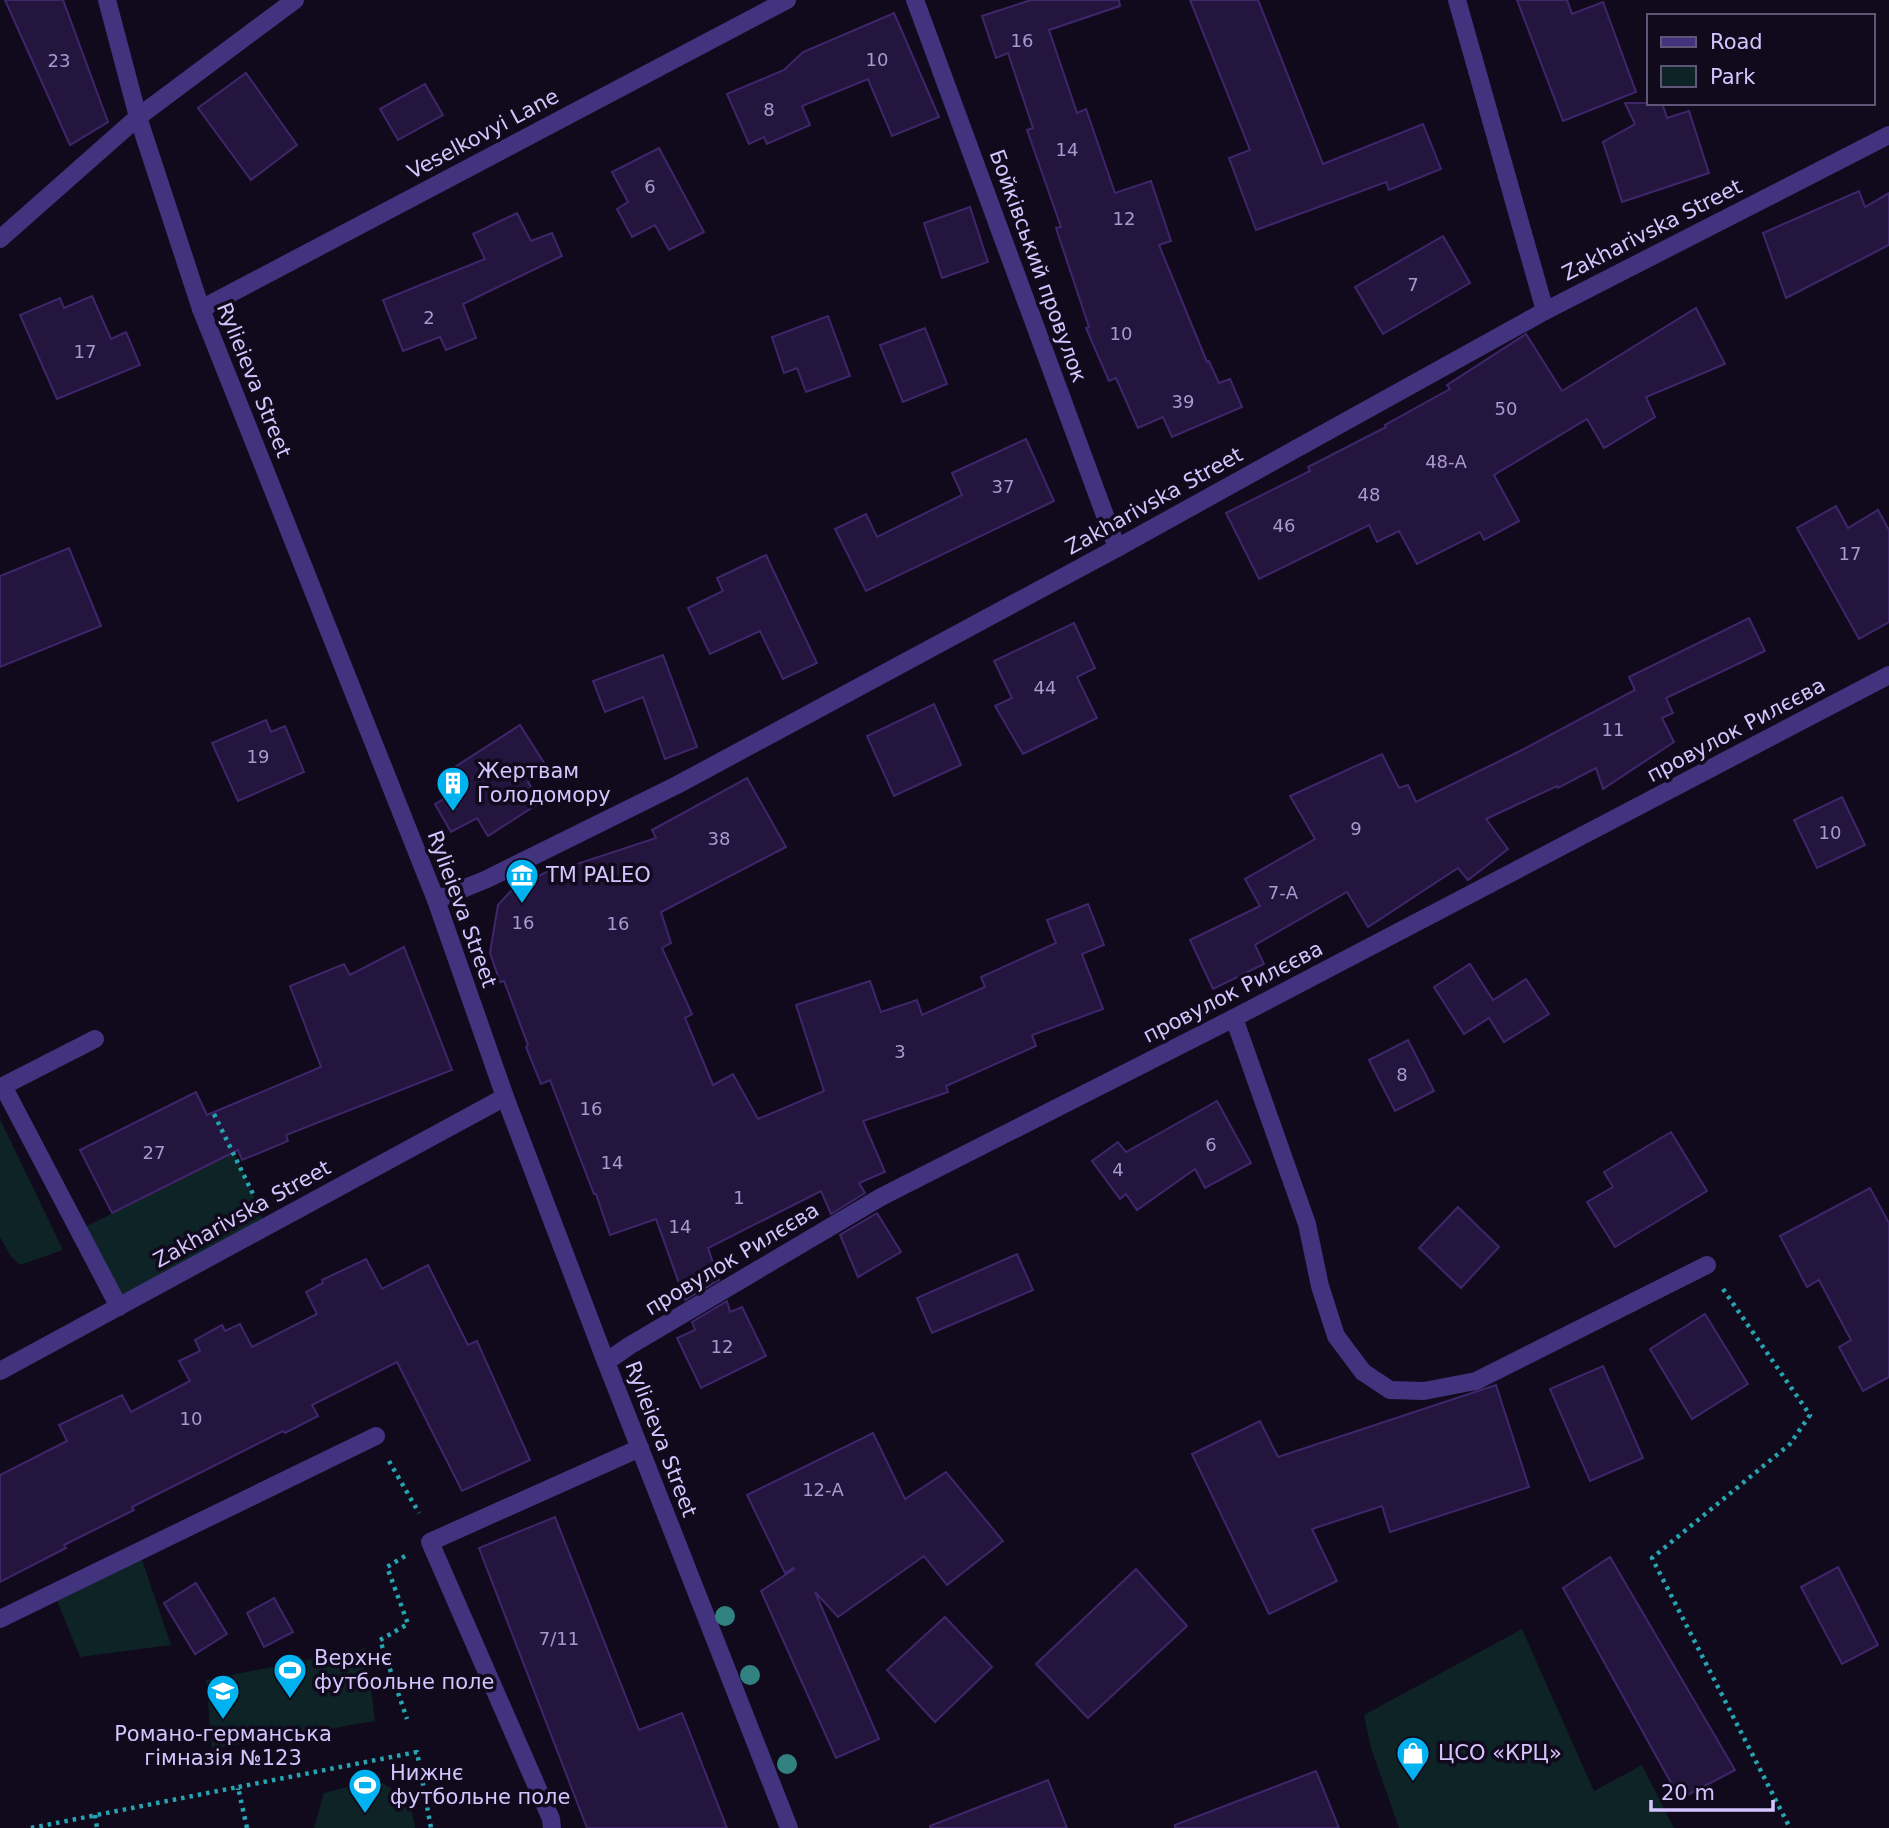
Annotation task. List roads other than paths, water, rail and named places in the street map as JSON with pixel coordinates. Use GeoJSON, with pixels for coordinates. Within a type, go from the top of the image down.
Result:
{"type":"FeatureCollection","features":[{"type":"Feature","properties":{"kind":"street","name":"Rylieieva Street"},"geometry":{"type":"LineString","coordinates":[[107,0],[138,117],[201,309],[436,900],[505,1097],[789,1828]]}},
{"type":"Feature","properties":{"kind":"street"},"geometry":{"type":"LineString","coordinates":[[0,239],[138,117],[295,0]]}},
{"type":"Feature","properties":{"kind":"street","name":"Veselkovyi Lane"},"geometry":{"type":"LineString","coordinates":[[201,309],[787,0]]}},
{"type":"Feature","properties":{"kind":"street","name":"Бойківський провулок"},"geometry":{"type":"LineString","coordinates":[[915,0],[1117,548]]}},
{"type":"Feature","properties":{"kind":"street"},"geometry":{"type":"LineString","coordinates":[[1457,0],[1545,311]]}},
{"type":"Feature","properties":{"kind":"street","name":"Zakharivska Street"},"geometry":{"type":"LineString","coordinates":[[436,900],[487,879],[677,785],[1117,548],[1545,311],[1889,135]]}},
{"type":"Feature","properties":{"kind":"street","name":"провулок Рилєєва"},"geometry":{"type":"LineString","coordinates":[[606,1362],[881,1197],[1234,1018],[1889,675]]}},
{"type":"Feature","properties":{"kind":"street"},"geometry":{"type":"LineString","coordinates":[[1234,1018],[1307,1224],[1320,1286],[1336,1336],[1363,1372],[1390,1390],[1424,1391],[1476,1381],[1707,1265]]}},
{"type":"Feature","properties":{"kind":"street"},"geometry":{"type":"LineString","coordinates":[[94,1039],[3,1086],[119,1307]]}},
{"type":"Feature","properties":{"kind":"street","name":"Zakharivska Street"},"geometry":{"type":"LineString","coordinates":[[0,1371],[505,1097]]}},
{"type":"Feature","properties":{"kind":"street"},"geometry":{"type":"LineString","coordinates":[[0,1619],[376,1436]]}},
{"type":"Feature","properties":{"kind":"street"},"geometry":{"type":"LineString","coordinates":[[552,1828],[551,1819],[430,1542],[640,1448]]}},
{"type":"Feature","properties":{"kind":"place","name":"Жертвам Голодомору"},"geometry":{"type":"Point","coordinates":[453,813]}},
{"type":"Feature","properties":{"kind":"place","name":"ТМ PALEO"},"geometry":{"type":"Point","coordinates":[522,905]}},
{"type":"Feature","properties":{"kind":"place","name":"Верхнє футбольне поле"},"geometry":{"type":"Point","coordinates":[290,1700]}},
{"type":"Feature","properties":{"kind":"place","name":"Романо-германська гімназія №123"},"geometry":{"type":"Point","coordinates":[223,1721]}},
{"type":"Feature","properties":{"kind":"place","name":"ЦСО «КРЦ»"},"geometry":{"type":"Point","coordinates":[1413,1783]}},
{"type":"Feature","properties":{"kind":"place","name":"Нижнє футбольне поле"},"geometry":{"type":"Point","coordinates":[365,1815]}}]}
